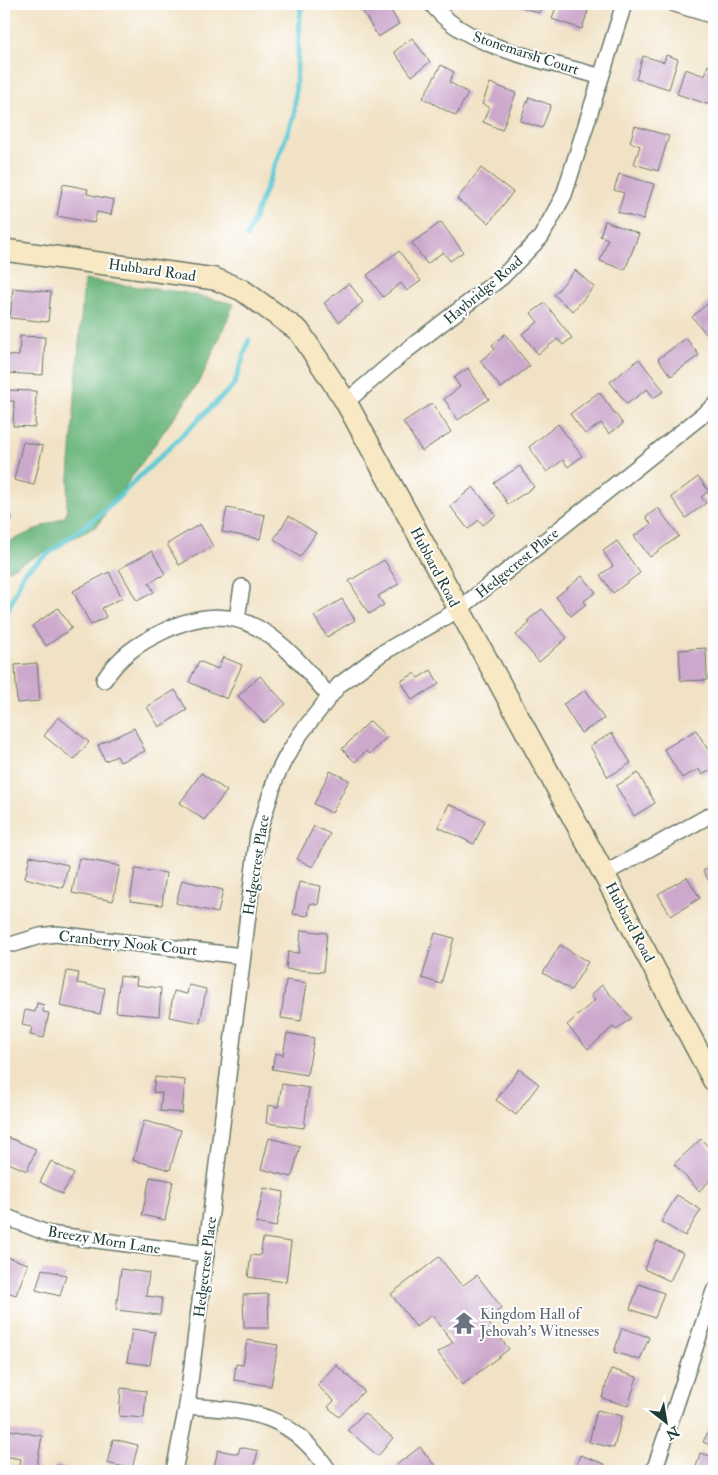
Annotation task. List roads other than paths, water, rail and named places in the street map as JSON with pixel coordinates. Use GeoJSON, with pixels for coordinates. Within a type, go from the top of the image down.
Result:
{"type":"FeatureCollection","features":[{"type":"Feature","properties":{"kind":"main road","name":"Hubbard Road"},"geometry":{"type":"LineString","coordinates":[[4,250],[215,279],[242,290],[299,330],[346,402],[604,874],[714,1081]]}},
{"type":"Feature","properties":{"kind":"street","name":"Stonemarsh Court"},"geometry":{"type":"LineString","coordinates":[[432,4],[438,12],[456,27],[484,41],[601,77]]}},
{"type":"Feature","properties":{"kind":"street","name":"Haybridge Road"},"geometry":{"type":"LineString","coordinates":[[346,402],[407,350],[502,277],[541,237],[564,195],[624,4]]}},
{"type":"Feature","properties":{"kind":"street"},"geometry":{"type":"LineString","coordinates":[[675,4],[714,16]]}},
{"type":"Feature","properties":{"kind":"street","name":"Hedgecrest Place"},"geometry":{"type":"LineString","coordinates":[[174,1471],[187,1406],[258,834],[264,810],[286,757],[301,733],[329,696],[356,672],[382,653],[458,610],[714,406]]}},
{"type":"Feature","properties":{"kind":"street"},"geometry":{"type":"LineString","coordinates":[[237,618],[242,587]]}},
{"type":"Feature","properties":{"kind":"street"},"geometry":{"type":"LineString","coordinates":[[104,680],[119,659],[130,650],[167,630],[185,622],[218,617],[237,618],[253,624],[280,643],[296,657],[329,696]]}},
{"type":"Feature","properties":{"kind":"street"},"geometry":{"type":"LineString","coordinates":[[604,874],[714,813]]}},
{"type":"Feature","properties":{"kind":"street","name":"Cranberry Nook Court"},"geometry":{"type":"LineString","coordinates":[[14,944],[40,936],[56,934],[242,956]]}},
{"type":"Feature","properties":{"kind":"street","name":"Breezy Morn Lane"},"geometry":{"type":"LineString","coordinates":[[4,1216],[50,1234],[206,1254]]}},
{"type":"Feature","properties":{"kind":"street"},"geometry":{"type":"LineString","coordinates":[[654,1471],[714,1291]]}},
{"type":"Feature","properties":{"kind":"street"},"geometry":{"type":"LineString","coordinates":[[187,1406],[242,1410],[276,1420],[305,1442],[329,1471]]}},
{"type":"Feature","properties":{"kind":"waterway"},"geometry":{"type":"LineString","coordinates":[[247,237],[294,116],[301,4]]}},
{"type":"Feature","properties":{"kind":"waterway"},"geometry":{"type":"LineString","coordinates":[[4,620],[24,572],[103,512],[234,385],[249,340]]}},
{"type":"Feature","properties":{"kind":"place","name":"Kingdom Hall of Jehovah’s Witnesses"},"geometry":{"type":"Point","coordinates":[464,1323]}}]}
